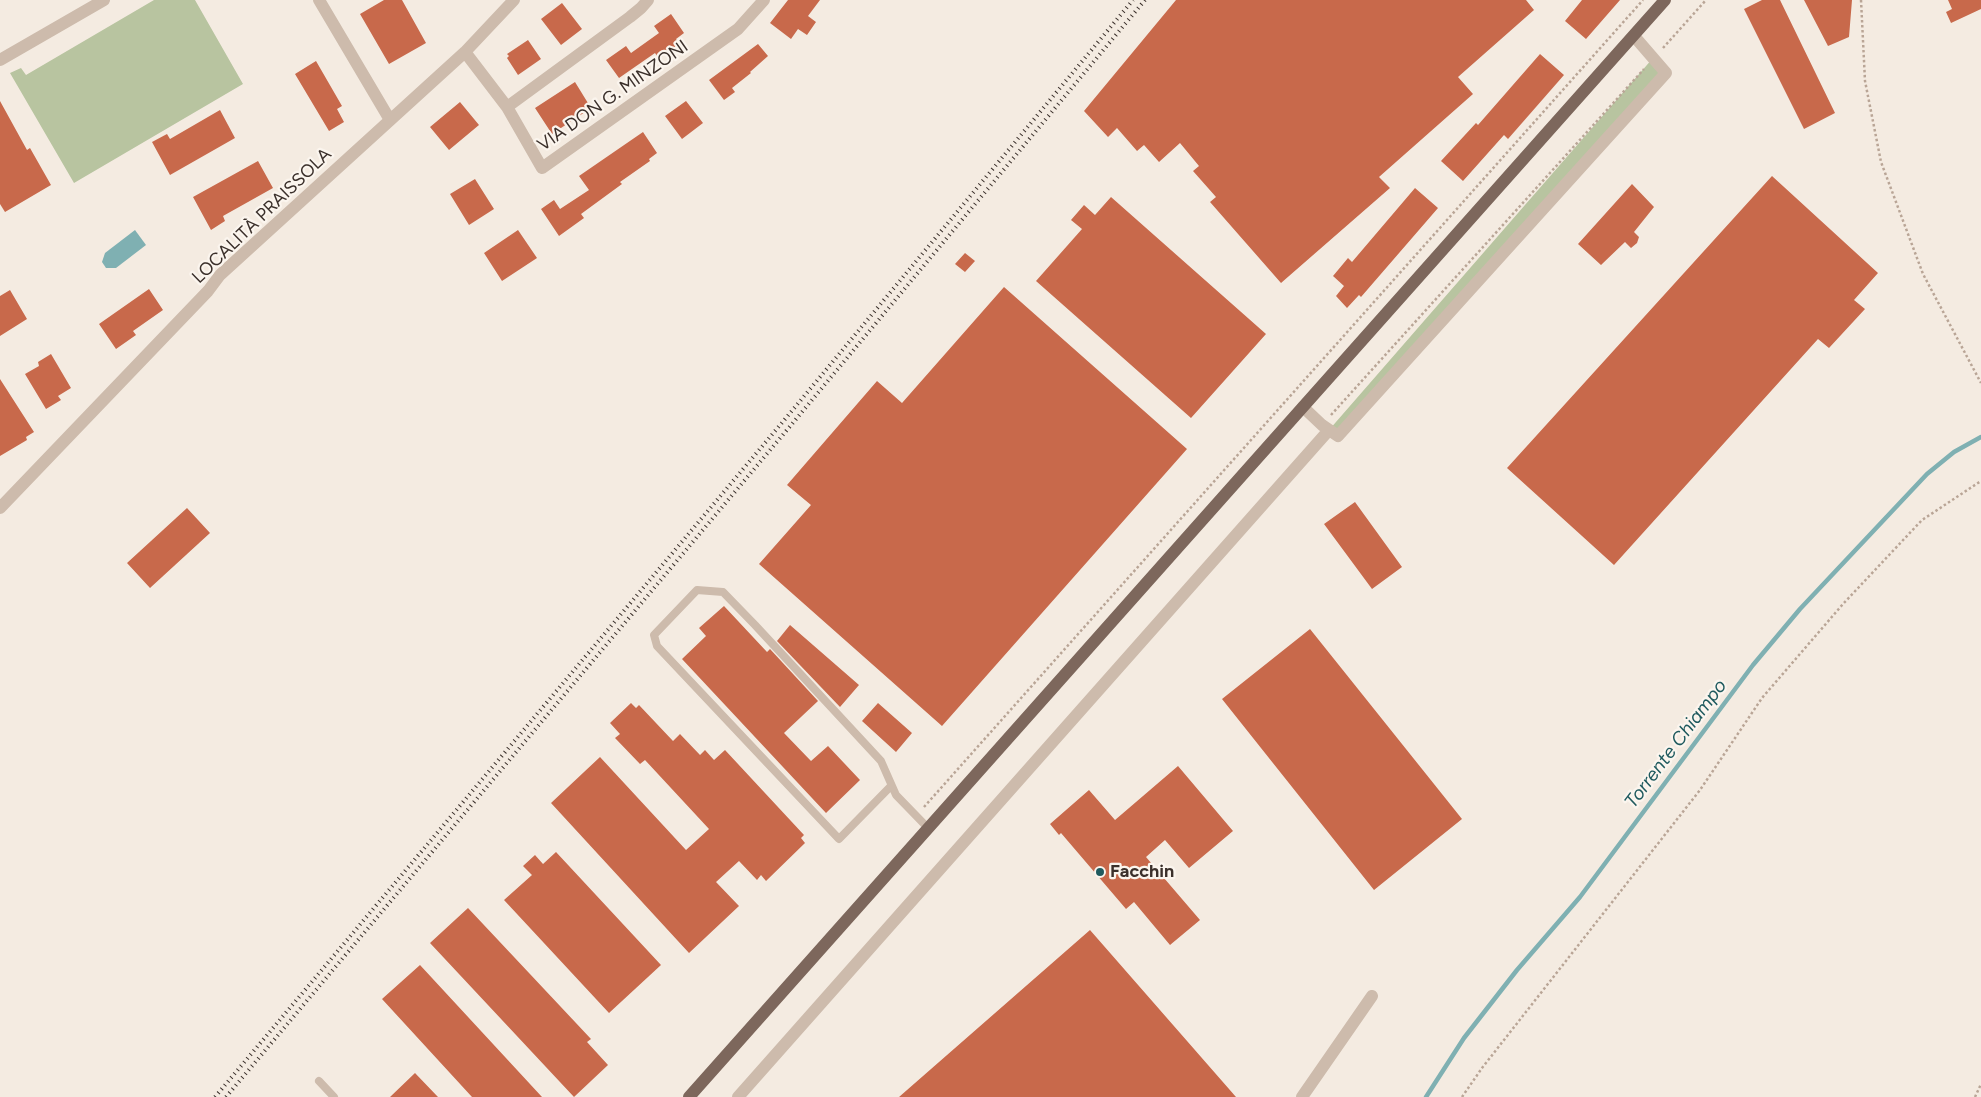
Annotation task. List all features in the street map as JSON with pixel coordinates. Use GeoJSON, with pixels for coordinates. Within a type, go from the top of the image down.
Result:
{"type":"FeatureCollection","features":[{"type":"Feature","properties":{"kind":"main road"},"geometry":{"type":"LineString","coordinates":[[689,1097],[1665,0]]}},
{"type":"Feature","properties":{"kind":"street"},"geometry":{"type":"LineString","coordinates":[[0,60],[104,0]]}},
{"type":"Feature","properties":{"kind":"street"},"geometry":{"type":"LineString","coordinates":[[319,0],[390,120]]}},
{"type":"Feature","properties":{"kind":"street","name":"LOCALITÀ PRAISSOLA"},"geometry":{"type":"LineString","coordinates":[[0,508],[208,291],[220,275],[465,52],[514,0]]}},
{"type":"Feature","properties":{"kind":"street"},"geometry":{"type":"LineString","coordinates":[[507,107],[630,17],[648,0]]}},
{"type":"Feature","properties":{"kind":"street","name":"VIA DON G. MINZONI"},"geometry":{"type":"LineString","coordinates":[[465,52],[507,107],[542,168],[738,29],[764,0]]}},
{"type":"Feature","properties":{"kind":"street"},"geometry":{"type":"LineString","coordinates":[[1303,407],[1338,436],[1666,73],[1634,36]]}},
{"type":"Feature","properties":{"kind":"street"},"geometry":{"type":"LineString","coordinates":[[738,1097],[1329,430]]}},
{"type":"Feature","properties":{"kind":"street"},"geometry":{"type":"LineString","coordinates":[[1302,1097],[1372,996]]}},
{"type":"Feature","properties":{"kind":"lane"},"geometry":{"type":"LineString","coordinates":[[891,786],[839,839],[657,646],[654,635],[697,590],[723,592],[880,761],[896,795],[928,828]]}},
{"type":"Feature","properties":{"kind":"lane"},"geometry":{"type":"LineString","coordinates":[[319,1081],[334,1097]]}},
{"type":"Feature","properties":{"kind":"path"},"geometry":{"type":"LineString","coordinates":[[916,816],[1643,0]]}},
{"type":"Feature","properties":{"kind":"path"},"geometry":{"type":"LineString","coordinates":[[1861,0],[1865,81],[1881,162],[1922,274],[1981,383]]}},
{"type":"Feature","properties":{"kind":"path"},"geometry":{"type":"LineString","coordinates":[[1462,1097],[1482,1068],[1700,790],[1762,698],[1843,604],[1922,520],[1981,481]]}},
{"type":"Feature","properties":{"kind":"path"},"geometry":{"type":"LineString","coordinates":[[1976,1097],[1981,1084]]}},
{"type":"Feature","properties":{"kind":"green space"},"geometry":{"type":"Polygon","coordinates":[[[154,0],[195,0],[243,84],[74,183],[10,73],[21,68],[26,75],[154,0]]]}},
{"type":"Feature","properties":{"kind":"green space"},"geometry":{"type":"Polygon","coordinates":[[[1653,58],[1666,73],[1338,436],[1329,430],[1653,58]]]}},
{"type":"Feature","properties":{"kind":"water"},"geometry":{"type":"Polygon","coordinates":[[[135,230],[146,245],[116,268],[106,268],[102,262],[105,253],[135,230]]]}},
{"type":"Feature","properties":{"kind":"building"},"geometry":{"type":"Polygon","coordinates":[[[384,0],[402,0],[426,43],[389,64],[360,14],[384,0]]]}},
{"type":"Feature","properties":{"kind":"building"},"geometry":{"type":"Polygon","coordinates":[[[788,0],[820,0],[808,16],[816,22],[807,35],[798,29],[791,39],[770,23],[788,0]]]}},
{"type":"Feature","properties":{"kind":"building"},"geometry":{"type":"Polygon","coordinates":[[[1176,0],[1526,0],[1534,10],[1458,77],[1473,94],[1379,177],[1390,188],[1281,283],[1210,202],[1216,197],[1193,171],[1199,166],[1180,143],[1159,162],[1144,145],[1137,151],[1117,128],[1108,137],[1084,111],[1176,0]]]}},
{"type":"Feature","properties":{"kind":"building"},"geometry":{"type":"Polygon","coordinates":[[[1582,0],[1620,0],[1586,39],[1565,21],[1582,0]]]}},
{"type":"Feature","properties":{"kind":"building"},"geometry":{"type":"Polygon","coordinates":[[[1762,0],[1780,0],[1835,113],[1804,129],[1744,9],[1762,0]]]}},
{"type":"Feature","properties":{"kind":"building"},"geometry":{"type":"Polygon","coordinates":[[[1804,0],[1852,0],[1849,37],[1828,46],[1804,0]]]}},
{"type":"Feature","properties":{"kind":"building"},"geometry":{"type":"Polygon","coordinates":[[[1948,0],[1981,0],[1981,9],[1951,23],[1946,12],[1952,9],[1948,0]]]}},
{"type":"Feature","properties":{"kind":"building"},"geometry":{"type":"Polygon","coordinates":[[[562,3],[582,29],[561,45],[541,19],[562,3]]]}},
{"type":"Feature","properties":{"kind":"building"},"geometry":{"type":"Polygon","coordinates":[[[671,14],[684,33],[676,39],[679,44],[659,59],[655,53],[619,78],[606,60],[626,46],[631,53],[659,33],[654,26],[671,14]]]}},
{"type":"Feature","properties":{"kind":"building"},"geometry":{"type":"Polygon","coordinates":[[[528,40],[541,59],[518,75],[507,58],[509,56],[507,54],[528,40]]]}},
{"type":"Feature","properties":{"kind":"building"},"geometry":{"type":"Polygon","coordinates":[[[758,44],[768,56],[732,88],[735,92],[724,100],[709,80],[758,44]]]}},
{"type":"Feature","properties":{"kind":"building"},"geometry":{"type":"Polygon","coordinates":[[[1540,54],[1564,75],[1508,139],[1504,135],[1463,181],[1441,161],[1476,123],[1478,125],[1540,54]]]}},
{"type":"Feature","properties":{"kind":"building"},"geometry":{"type":"Polygon","coordinates":[[[316,61],[342,106],[337,109],[344,122],[329,131],[295,74],[316,61]]]}},
{"type":"Feature","properties":{"kind":"building"},"geometry":{"type":"Polygon","coordinates":[[[575,82],[591,108],[552,134],[535,108],[575,82]]]}},
{"type":"Feature","properties":{"kind":"building"},"geometry":{"type":"Polygon","coordinates":[[[0,101],[27,150],[30,148],[51,185],[5,212],[0,204],[0,101]]]}},
{"type":"Feature","properties":{"kind":"building"},"geometry":{"type":"Polygon","coordinates":[[[686,101],[703,123],[682,139],[665,116],[686,101]]]}},
{"type":"Feature","properties":{"kind":"building"},"geometry":{"type":"Polygon","coordinates":[[[460,102],[479,125],[449,150],[430,127],[460,102]]]}},
{"type":"Feature","properties":{"kind":"building"},"geometry":{"type":"Polygon","coordinates":[[[220,110],[235,138],[170,175],[152,142],[167,134],[170,139],[220,110]]]}},
{"type":"Feature","properties":{"kind":"building"},"geometry":{"type":"Polygon","coordinates":[[[643,132],[657,153],[649,159],[650,161],[620,182],[622,184],[581,214],[584,218],[559,236],[541,209],[554,200],[560,209],[589,190],[579,176],[643,132]]]}},
{"type":"Feature","properties":{"kind":"building"},"geometry":{"type":"Polygon","coordinates":[[[258,161],[273,188],[223,216],[225,221],[211,230],[193,197],[258,161]]]}},
{"type":"Feature","properties":{"kind":"building"},"geometry":{"type":"Polygon","coordinates":[[[1772,176],[1878,273],[1854,300],[1865,309],[1829,348],[1818,339],[1614,565],[1507,468],[1772,176]]]}},
{"type":"Feature","properties":{"kind":"building"},"geometry":{"type":"Polygon","coordinates":[[[475,179],[494,209],[469,225],[450,194],[475,179]]]}},
{"type":"Feature","properties":{"kind":"building"},"geometry":{"type":"Polygon","coordinates":[[[1632,184],[1654,207],[1634,232],[1639,237],[1637,243],[1631,248],[1625,242],[1601,265],[1578,244],[1632,184]]]}},
{"type":"Feature","properties":{"kind":"building"},"geometry":{"type":"Polygon","coordinates":[[[1415,188],[1438,208],[1361,297],[1359,295],[1347,308],[1336,296],[1344,286],[1333,276],[1348,258],[1352,262],[1415,188]]]}},
{"type":"Feature","properties":{"kind":"building"},"geometry":{"type":"Polygon","coordinates":[[[1111,197],[1266,334],[1191,418],[1036,281],[1082,229],[1071,220],[1084,205],[1095,215],[1111,197]]]}},
{"type":"Feature","properties":{"kind":"building"},"geometry":{"type":"Polygon","coordinates":[[[518,230],[537,258],[502,281],[484,253],[518,230]]]}},
{"type":"Feature","properties":{"kind":"building"},"geometry":{"type":"Polygon","coordinates":[[[965,253],[975,261],[965,272],[955,264],[965,253]]]}},
{"type":"Feature","properties":{"kind":"building"},"geometry":{"type":"Polygon","coordinates":[[[1004,287],[1187,449],[942,726],[759,564],[811,505],[787,485],[877,381],[902,403],[1004,287]]]}},
{"type":"Feature","properties":{"kind":"building"},"geometry":{"type":"Polygon","coordinates":[[[149,289],[163,310],[133,331],[136,335],[116,349],[99,324],[149,289]]]}},
{"type":"Feature","properties":{"kind":"building"},"geometry":{"type":"Polygon","coordinates":[[[10,290],[27,319],[0,336],[0,296],[10,290]]]}},
{"type":"Feature","properties":{"kind":"building"},"geometry":{"type":"Polygon","coordinates":[[[51,354],[71,388],[58,396],[61,400],[46,409],[25,374],[39,366],[38,362],[51,354]]]}},
{"type":"Feature","properties":{"kind":"building"},"geometry":{"type":"Polygon","coordinates":[[[0,379],[34,432],[26,437],[27,440],[0,456],[0,379]]]}},
{"type":"Feature","properties":{"kind":"building"},"geometry":{"type":"Polygon","coordinates":[[[1355,502],[1402,567],[1372,589],[1324,524],[1355,502]]]}},
{"type":"Feature","properties":{"kind":"building"},"geometry":{"type":"Polygon","coordinates":[[[187,508],[210,533],[150,588],[127,563],[187,508]]]}},
{"type":"Feature","properties":{"kind":"building"},"geometry":{"type":"Polygon","coordinates":[[[724,606],[767,652],[770,649],[818,701],[784,733],[811,761],[828,746],[860,780],[826,813],[682,659],[706,636],[699,628],[724,606]]]}},
{"type":"Feature","properties":{"kind":"building"},"geometry":{"type":"Polygon","coordinates":[[[790,625],[859,685],[840,707],[777,641],[790,625]]]}},
{"type":"Feature","properties":{"kind":"building"},"geometry":{"type":"Polygon","coordinates":[[[1310,629],[1462,819],[1374,890],[1222,699],[1310,629]]]}},
{"type":"Feature","properties":{"kind":"building"},"geometry":{"type":"Polygon","coordinates":[[[631,703],[636,708],[639,705],[673,741],[680,734],[700,755],[705,750],[714,760],[725,750],[804,835],[801,838],[805,843],[766,881],[761,875],[757,880],[739,861],[716,882],[739,906],[689,953],[551,803],[600,757],[686,850],[709,829],[645,760],[640,764],[615,738],[620,734],[610,723],[631,703]]]}},
{"type":"Feature","properties":{"kind":"building"},"geometry":{"type":"Polygon","coordinates":[[[878,703],[912,733],[896,752],[862,721],[878,703]]]}},
{"type":"Feature","properties":{"kind":"building"},"geometry":{"type":"Polygon","coordinates":[[[1178,766],[1233,831],[1189,868],[1165,840],[1146,857],[1200,920],[1170,945],[1134,902],[1126,909],[1061,833],[1059,835],[1050,824],[1089,790],[1115,820],[1178,766]]]}},
{"type":"Feature","properties":{"kind":"building"},"geometry":{"type":"Polygon","coordinates":[[[556,852],[661,965],[609,1013],[504,900],[532,875],[523,866],[535,855],[543,864],[556,852]]]}},
{"type":"Feature","properties":{"kind":"building"},"geometry":{"type":"Polygon","coordinates":[[[468,908],[591,1039],[587,1042],[608,1065],[574,1097],[430,943],[468,908]]]}},
{"type":"Feature","properties":{"kind":"building"},"geometry":{"type":"Polygon","coordinates":[[[1090,930],[1236,1097],[899,1097],[1090,930]]]}},
{"type":"Feature","properties":{"kind":"building"},"geometry":{"type":"Polygon","coordinates":[[[420,965],[542,1097],[472,1097],[382,999],[420,965]]]}},
{"type":"Feature","properties":{"kind":"building"},"geometry":{"type":"Polygon","coordinates":[[[415,1073],[438,1097],[390,1097],[415,1073]]]}},
{"type":"Feature","properties":{"kind":"waterway","name":"Torrente Chiampo"},"geometry":{"type":"LineString","coordinates":[[1426,1097],[1464,1038],[1517,970],[1580,897],[1753,665],[1800,609],[1927,474],[1954,452],[1981,437]]}},
{"type":"Feature","properties":{"kind":"railway"},"geometry":{"type":"LineString","coordinates":[[215,1097],[786,418],[1133,0]]}},
{"type":"Feature","properties":{"kind":"railway"},"geometry":{"type":"LineString","coordinates":[[226,1097],[792,424],[1145,0]]}},
{"type":"Feature","properties":{"kind":"place","name":"Facchin"},"geometry":{"type":"Point","coordinates":[1100,872]}}]}
